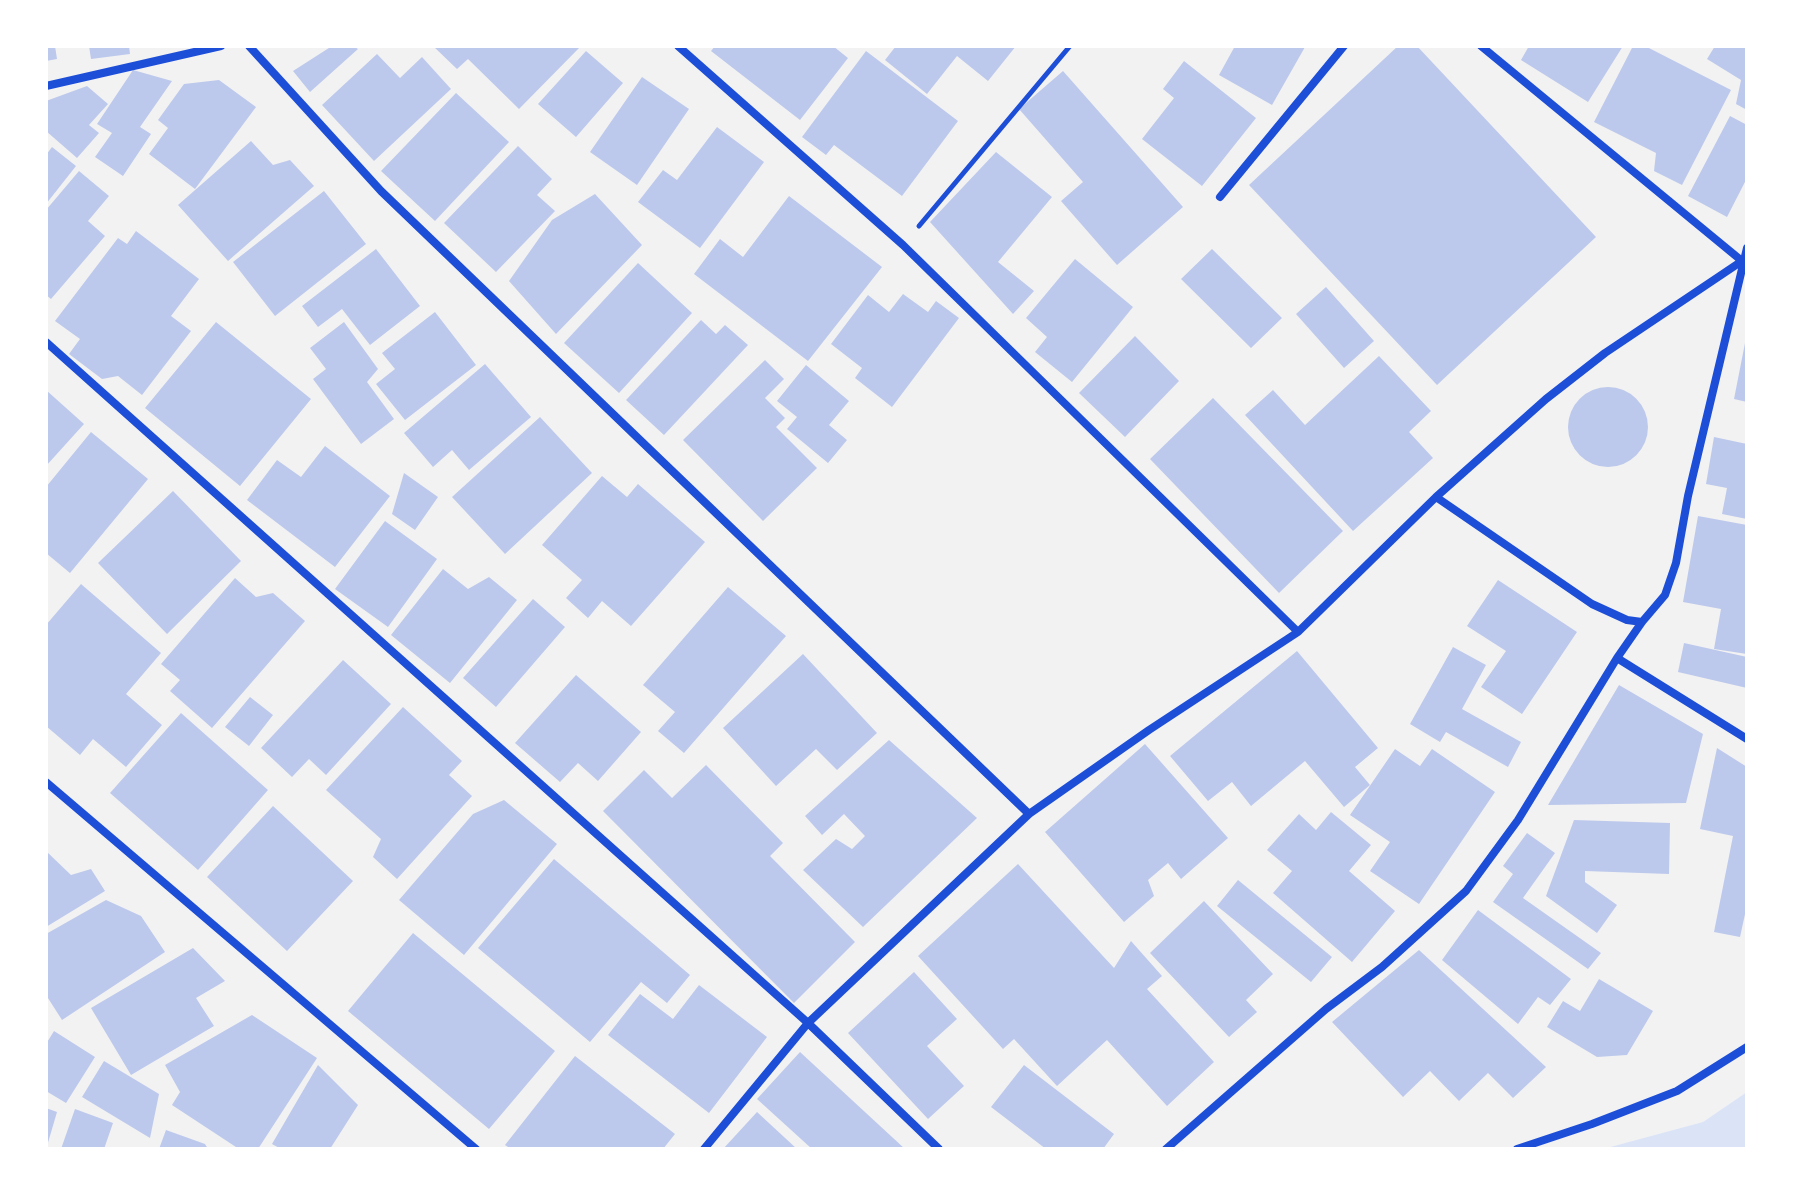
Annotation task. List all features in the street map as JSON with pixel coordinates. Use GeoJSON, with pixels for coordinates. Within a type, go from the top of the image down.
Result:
{"type":"FeatureCollection","features":[{"type":"Feature","properties":{"kind":"street"},"geometry":{"type":"LineString","coordinates":[[46,86],[221,46]]}},
{"type":"Feature","properties":{"kind":"street"},"geometry":{"type":"LineString","coordinates":[[249,46],[381,191],[1029,814]]}},
{"type":"Feature","properties":{"kind":"street"},"geometry":{"type":"LineString","coordinates":[[678,46],[903,245],[1298,632]]}},
{"type":"Feature","properties":{"kind":"street"},"geometry":{"type":"LineString","coordinates":[[1220,197],[1344,46]]}},
{"type":"Feature","properties":{"kind":"street"},"geometry":{"type":"LineString","coordinates":[[1481,46],[1742,261]]}},
{"type":"Feature","properties":{"kind":"street"},"geometry":{"type":"LineString","coordinates":[[1166,1149],[1326,1009],[1382,967],[1466,891],[1518,820],[1617,658],[1665,595],[1676,563],[1688,496],[1747,248]]}},
{"type":"Feature","properties":{"kind":"street"},"geometry":{"type":"LineString","coordinates":[[704,1149],[808,1023],[1029,814],[1298,632],[1436,497],[1569,380],[1742,261]]}},
{"type":"Feature","properties":{"kind":"street"},"geometry":{"type":"LineString","coordinates":[[46,342],[808,1023],[939,1149]]}},
{"type":"Feature","properties":{"kind":"street"},"geometry":{"type":"LineString","coordinates":[[1436,497],[1592,604],[1627,620],[1642,622]]}},
{"type":"Feature","properties":{"kind":"street"},"geometry":{"type":"LineString","coordinates":[[1617,658],[1747,739]]}},
{"type":"Feature","properties":{"kind":"street"},"geometry":{"type":"LineString","coordinates":[[46,782],[476,1149]]}},
{"type":"Feature","properties":{"kind":"street"},"geometry":{"type":"LineString","coordinates":[[1517,1149],[1677,1091],[1747,1047]]}},
{"type":"Feature","properties":{"kind":"path"},"geometry":{"type":"LineString","coordinates":[[903,245],[1070,46]]}},
{"type":"Feature","properties":{"kind":"shaded area"},"geometry":{"type":"Polygon","coordinates":[[[1747,1092],[1747,1149],[1603,1149],[1703,1122],[1747,1092]]]}},
{"type":"Feature","properties":{"kind":"building"},"geometry":{"type":"Polygon","coordinates":[[[46,46],[55,46],[57,59],[46,61],[46,46]]]}},
{"type":"Feature","properties":{"kind":"building"},"geometry":{"type":"Polygon","coordinates":[[[89,46],[129,46],[130,54],[91,59],[89,46]]]}},
{"type":"Feature","properties":{"kind":"building"},"geometry":{"type":"Polygon","coordinates":[[[332,46],[353,46],[358,49],[310,92],[293,71],[332,46]]]}},
{"type":"Feature","properties":{"kind":"building"},"geometry":{"type":"Polygon","coordinates":[[[433,46],[581,46],[519,109],[468,59],[457,69],[433,46]]]}},
{"type":"Feature","properties":{"kind":"building"},"geometry":{"type":"Polygon","coordinates":[[[715,46],[833,46],[848,58],[800,120],[711,51],[715,46]]]}},
{"type":"Feature","properties":{"kind":"building"},"geometry":{"type":"Polygon","coordinates":[[[896,46],[1016,46],[988,81],[957,56],[927,94],[885,60],[896,46]]]}},
{"type":"Feature","properties":{"kind":"building"},"geometry":{"type":"Polygon","coordinates":[[[1235,46],[1305,47],[1272,105],[1219,75],[1235,46]]]}},
{"type":"Feature","properties":{"kind":"building"},"geometry":{"type":"Polygon","coordinates":[[[1398,46],[1417,46],[1596,237],[1437,385],[1249,185],[1398,46]]]}},
{"type":"Feature","properties":{"kind":"building"},"geometry":{"type":"Polygon","coordinates":[[[1529,46],[1623,46],[1588,102],[1521,60],[1529,46]]]}},
{"type":"Feature","properties":{"kind":"building"},"geometry":{"type":"Polygon","coordinates":[[[1633,46],[1645,46],[1731,90],[1682,185],[1654,171],[1656,153],[1594,122],[1633,46]]]}},
{"type":"Feature","properties":{"kind":"building"},"geometry":{"type":"Polygon","coordinates":[[[1715,46],[1747,46],[1747,110],[1736,104],[1741,80],[1707,59],[1715,46]]]}},
{"type":"Feature","properties":{"kind":"building"},"geometry":{"type":"Polygon","coordinates":[[[586,51],[623,83],[576,137],[538,104],[586,51]]]}},
{"type":"Feature","properties":{"kind":"building"},"geometry":{"type":"Polygon","coordinates":[[[866,51],[958,121],[902,196],[834,145],[826,155],[802,137],[866,51]]]}},
{"type":"Feature","properties":{"kind":"building"},"geometry":{"type":"Polygon","coordinates":[[[377,54],[400,78],[422,57],[451,89],[374,161],[322,105],[377,54]]]}},
{"type":"Feature","properties":{"kind":"building"},"geometry":{"type":"Polygon","coordinates":[[[1184,61],[1256,118],[1202,186],[1142,139],[1174,98],[1163,89],[1184,61]]]}},
{"type":"Feature","properties":{"kind":"building"},"geometry":{"type":"Polygon","coordinates":[[[133,70],[172,81],[140,127],[151,134],[123,176],[95,157],[112,133],[97,124],[133,70]]]}},
{"type":"Feature","properties":{"kind":"building"},"geometry":{"type":"Polygon","coordinates":[[[1063,71],[1183,207],[1117,265],[1061,201],[1083,182],[1019,109],[1063,71]]]}},
{"type":"Feature","properties":{"kind":"building"},"geometry":{"type":"Polygon","coordinates":[[[642,77],[689,109],[637,185],[590,152],[642,77]]]}},
{"type":"Feature","properties":{"kind":"building"},"geometry":{"type":"Polygon","coordinates":[[[219,80],[256,107],[195,189],[149,154],[168,128],[158,120],[184,84],[219,80]]]}},
{"type":"Feature","properties":{"kind":"building"},"geometry":{"type":"Polygon","coordinates":[[[87,86],[108,104],[89,125],[99,133],[77,158],[46,131],[46,101],[87,86]]]}},
{"type":"Feature","properties":{"kind":"building"},"geometry":{"type":"Polygon","coordinates":[[[456,93],[509,142],[435,221],[381,171],[456,93]]]}},
{"type":"Feature","properties":{"kind":"building"},"geometry":{"type":"Polygon","coordinates":[[[1730,116],[1747,125],[1747,178],[1727,217],[1688,196],[1730,116]]]}},
{"type":"Feature","properties":{"kind":"building"},"geometry":{"type":"Polygon","coordinates":[[[717,127],[764,162],[700,248],[638,202],[663,170],[677,180],[717,127]]]}},
{"type":"Feature","properties":{"kind":"building"},"geometry":{"type":"Polygon","coordinates":[[[251,141],[273,165],[290,160],[314,186],[228,261],[178,205],[251,141]]]}},
{"type":"Feature","properties":{"kind":"building"},"geometry":{"type":"Polygon","coordinates":[[[518,146],[552,179],[537,195],[555,211],[496,272],[444,223],[518,146]]]}},
{"type":"Feature","properties":{"kind":"building"},"geometry":{"type":"Polygon","coordinates":[[[52,147],[76,166],[46,204],[46,155],[52,147]]]}},
{"type":"Feature","properties":{"kind":"building"},"geometry":{"type":"Polygon","coordinates":[[[996,152],[1052,197],[998,262],[1034,291],[1013,314],[930,222],[996,152]]]}},
{"type":"Feature","properties":{"kind":"building"},"geometry":{"type":"Polygon","coordinates":[[[79,171],[109,196],[88,221],[105,236],[51,299],[46,295],[46,210],[79,171]]]}},
{"type":"Feature","properties":{"kind":"building"},"geometry":{"type":"Polygon","coordinates":[[[324,191],[366,244],[275,316],[233,262],[324,191]]]}},
{"type":"Feature","properties":{"kind":"building"},"geometry":{"type":"Polygon","coordinates":[[[595,194],[642,245],[556,334],[509,281],[552,220],[595,194]]]}},
{"type":"Feature","properties":{"kind":"building"},"geometry":{"type":"Polygon","coordinates":[[[789,196],[882,267],[808,361],[694,274],[720,239],[743,257],[789,196]]]}},
{"type":"Feature","properties":{"kind":"building"},"geometry":{"type":"Polygon","coordinates":[[[136,231],[199,279],[171,316],[191,331],[142,395],[118,376],[102,379],[69,354],[80,339],[55,321],[118,238],[127,244],[136,231]]]}},
{"type":"Feature","properties":{"kind":"building"},"geometry":{"type":"Polygon","coordinates":[[[376,249],[420,306],[370,345],[342,309],[318,327],[302,306],[376,249]]]}},
{"type":"Feature","properties":{"kind":"building"},"geometry":{"type":"Polygon","coordinates":[[[1212,249],[1282,318],[1251,348],[1181,279],[1212,249]]]}},
{"type":"Feature","properties":{"kind":"building"},"geometry":{"type":"Polygon","coordinates":[[[1075,259],[1133,307],[1072,382],[1035,352],[1047,337],[1026,318],[1075,259]]]}},
{"type":"Feature","properties":{"kind":"building"},"geometry":{"type":"Polygon","coordinates":[[[638,263],[692,313],[619,393],[564,343],[638,263]]]}},
{"type":"Feature","properties":{"kind":"building"},"geometry":{"type":"Polygon","coordinates":[[[1326,287],[1374,341],[1344,368],[1296,314],[1326,287]]]}},
{"type":"Feature","properties":{"kind":"building"},"geometry":{"type":"Polygon","coordinates":[[[903,294],[928,312],[936,301],[959,318],[892,407],[855,378],[862,368],[831,344],[868,295],[889,312],[903,294]]]}},
{"type":"Feature","properties":{"kind":"building"},"geometry":{"type":"Polygon","coordinates":[[[435,312],[476,365],[405,420],[376,384],[395,369],[382,353],[435,312]]]}},
{"type":"Feature","properties":{"kind":"building"},"geometry":{"type":"Polygon","coordinates":[[[701,320],[716,334],[725,325],[748,345],[664,435],[626,400],[701,320]]]}},
{"type":"Feature","properties":{"kind":"building"},"geometry":{"type":"Polygon","coordinates":[[[216,322],[311,399],[240,486],[145,408],[216,322]]]}},
{"type":"Feature","properties":{"kind":"building"},"geometry":{"type":"Polygon","coordinates":[[[344,322],[378,369],[367,382],[394,419],[361,444],[313,379],[326,369],[310,348],[344,322]]]}},
{"type":"Feature","properties":{"kind":"building"},"geometry":{"type":"Polygon","coordinates":[[[1135,336],[1179,381],[1125,437],[1079,393],[1135,336]]]}},
{"type":"Feature","properties":{"kind":"building"},"geometry":{"type":"Polygon","coordinates":[[[1747,338],[1747,402],[1734,399],[1747,338]]]}},
{"type":"Feature","properties":{"kind":"building"},"geometry":{"type":"Polygon","coordinates":[[[1379,356],[1431,411],[1409,432],[1433,458],[1353,531],[1245,415],[1273,390],[1305,425],[1379,356]]]}},
{"type":"Feature","properties":{"kind":"building"},"geometry":{"type":"Polygon","coordinates":[[[765,360],[784,379],[765,398],[785,418],[776,427],[817,468],[763,521],[683,440],[765,360]]]}},
{"type":"Feature","properties":{"kind":"building"},"geometry":{"type":"Polygon","coordinates":[[[485,364],[531,417],[469,470],[452,450],[433,467],[404,433],[485,364]]]}},
{"type":"Feature","properties":{"kind":"building"},"geometry":{"type":"Polygon","coordinates":[[[806,365],[849,401],[829,425],[847,440],[828,463],[787,429],[797,417],[777,401],[806,365]]]}},
{"type":"Feature","properties":{"kind":"building"},"geometry":{"type":"Polygon","coordinates":[[[1600,387],[1616,387],[1637,398],[1648,419],[1648,435],[1637,456],[1616,467],[1600,467],[1586,461],[1574,449],[1568,435],[1568,419],[1574,405],[1586,393],[1600,387]]]}},
{"type":"Feature","properties":{"kind":"building"},"geometry":{"type":"Polygon","coordinates":[[[46,390],[84,424],[46,466],[46,390]]]}},
{"type":"Feature","properties":{"kind":"building"},"geometry":{"type":"Polygon","coordinates":[[[1213,398],[1343,531],[1279,593],[1150,459],[1213,398]]]}},
{"type":"Feature","properties":{"kind":"building"},"geometry":{"type":"Polygon","coordinates":[[[540,417],[592,473],[505,554],[452,497],[540,417]]]}},
{"type":"Feature","properties":{"kind":"building"},"geometry":{"type":"Polygon","coordinates":[[[91,432],[148,479],[70,573],[46,553],[46,487],[91,432]]]}},
{"type":"Feature","properties":{"kind":"building"},"geometry":{"type":"Polygon","coordinates":[[[1714,437],[1747,444],[1747,519],[1722,514],[1727,488],[1706,484],[1714,437]]]}},
{"type":"Feature","properties":{"kind":"building"},"geometry":{"type":"Polygon","coordinates":[[[325,446],[390,496],[335,567],[247,500],[277,460],[301,477],[325,446]]]}},
{"type":"Feature","properties":{"kind":"building"},"geometry":{"type":"Polygon","coordinates":[[[404,473],[438,497],[415,530],[392,514],[404,473]]]}},
{"type":"Feature","properties":{"kind":"building"},"geometry":{"type":"Polygon","coordinates":[[[602,476],[627,497],[638,484],[705,542],[631,626],[602,601],[588,618],[566,598],[582,580],[542,545],[602,476]]]}},
{"type":"Feature","properties":{"kind":"building"},"geometry":{"type":"Polygon","coordinates":[[[173,491],[241,561],[167,634],[98,563],[173,491]]]}},
{"type":"Feature","properties":{"kind":"building"},"geometry":{"type":"Polygon","coordinates":[[[1698,516],[1747,525],[1747,654],[1714,649],[1721,609],[1683,602],[1698,516]]]}},
{"type":"Feature","properties":{"kind":"building"},"geometry":{"type":"Polygon","coordinates":[[[385,521],[437,559],[388,627],[335,589],[385,521]]]}},
{"type":"Feature","properties":{"kind":"building"},"geometry":{"type":"Polygon","coordinates":[[[443,569],[468,589],[489,577],[517,600],[450,683],[391,635],[443,569]]]}},
{"type":"Feature","properties":{"kind":"building"},"geometry":{"type":"Polygon","coordinates":[[[235,578],[256,597],[273,593],[305,621],[212,728],[170,691],[180,680],[161,664],[235,578]]]}},
{"type":"Feature","properties":{"kind":"building"},"geometry":{"type":"Polygon","coordinates":[[[1498,580],[1577,632],[1522,714],[1481,687],[1506,651],[1467,626],[1498,580]]]}},
{"type":"Feature","properties":{"kind":"building"},"geometry":{"type":"Polygon","coordinates":[[[81,584],[161,653],[126,694],[162,725],[126,767],[93,739],[80,755],[46,726],[46,625],[81,584]]]}},
{"type":"Feature","properties":{"kind":"building"},"geometry":{"type":"Polygon","coordinates":[[[728,587],[786,636],[684,753],[658,731],[675,712],[643,685],[728,587]]]}},
{"type":"Feature","properties":{"kind":"building"},"geometry":{"type":"Polygon","coordinates":[[[533,599],[565,627],[496,707],[463,678],[533,599]]]}},
{"type":"Feature","properties":{"kind":"building"},"geometry":{"type":"Polygon","coordinates":[[[1684,643],[1747,657],[1747,688],[1678,672],[1684,643]]]}},
{"type":"Feature","properties":{"kind":"building"},"geometry":{"type":"Polygon","coordinates":[[[1453,647],[1486,665],[1462,709],[1521,742],[1508,767],[1446,732],[1440,742],[1410,724],[1453,647]]]}},
{"type":"Feature","properties":{"kind":"building"},"geometry":{"type":"Polygon","coordinates":[[[1297,651],[1378,748],[1355,767],[1370,785],[1344,807],[1305,761],[1251,806],[1232,782],[1208,801],[1170,756],[1297,651]]]}},
{"type":"Feature","properties":{"kind":"building"},"geometry":{"type":"Polygon","coordinates":[[[803,654],[877,733],[837,770],[816,749],[776,786],[723,728],[803,654]]]}},
{"type":"Feature","properties":{"kind":"building"},"geometry":{"type":"Polygon","coordinates":[[[343,660],[391,704],[326,775],[309,759],[292,777],[261,748],[343,660]]]}},
{"type":"Feature","properties":{"kind":"building"},"geometry":{"type":"Polygon","coordinates":[[[576,675],[641,732],[598,781],[578,763],[560,782],[515,743],[576,675]]]}},
{"type":"Feature","properties":{"kind":"building"},"geometry":{"type":"Polygon","coordinates":[[[1619,685],[1703,734],[1686,803],[1548,805],[1619,685]]]}},
{"type":"Feature","properties":{"kind":"building"},"geometry":{"type":"Polygon","coordinates":[[[250,697],[273,715],[249,746],[225,727],[250,697]]]}},
{"type":"Feature","properties":{"kind":"building"},"geometry":{"type":"Polygon","coordinates":[[[403,707],[462,761],[449,775],[472,796],[397,879],[373,857],[381,839],[326,790],[403,707]]]}},
{"type":"Feature","properties":{"kind":"building"},"geometry":{"type":"Polygon","coordinates":[[[181,713],[268,790],[198,870],[110,793],[181,713]]]}},
{"type":"Feature","properties":{"kind":"building"},"geometry":{"type":"Polygon","coordinates":[[[889,740],[977,818],[863,927],[803,870],[836,839],[852,849],[865,836],[844,814],[822,835],[805,816],[889,740]]]}},
{"type":"Feature","properties":{"kind":"building"},"geometry":{"type":"Polygon","coordinates":[[[1145,744],[1228,838],[1181,879],[1168,863],[1148,880],[1154,896],[1124,922],[1045,832],[1145,744]]]}},
{"type":"Feature","properties":{"kind":"building"},"geometry":{"type":"Polygon","coordinates":[[[1717,748],[1747,767],[1747,905],[1740,937],[1714,932],[1733,836],[1700,829],[1717,748]]]}},
{"type":"Feature","properties":{"kind":"building"},"geometry":{"type":"Polygon","coordinates":[[[1395,749],[1420,766],[1432,749],[1495,792],[1419,904],[1370,871],[1390,842],[1350,815],[1395,749]]]}},
{"type":"Feature","properties":{"kind":"building"},"geometry":{"type":"Polygon","coordinates":[[[706,765],[783,843],[770,856],[855,942],[794,1003],[603,811],[644,770],[672,798],[706,765]]]}},
{"type":"Feature","properties":{"kind":"building"},"geometry":{"type":"Polygon","coordinates":[[[504,800],[557,844],[464,955],[399,900],[473,814],[504,800]]]}},
{"type":"Feature","properties":{"kind":"building"},"geometry":{"type":"Polygon","coordinates":[[[273,806],[353,881],[287,951],[207,877],[273,806]]]}},
{"type":"Feature","properties":{"kind":"building"},"geometry":{"type":"Polygon","coordinates":[[[1331,812],[1371,845],[1349,871],[1395,911],[1352,962],[1273,893],[1292,871],[1267,850],[1299,814],[1316,830],[1331,812]]]}},
{"type":"Feature","properties":{"kind":"building"},"geometry":{"type":"Polygon","coordinates":[[[1574,820],[1670,823],[1669,874],[1585,871],[1585,882],[1617,905],[1597,933],[1546,896],[1574,820]]]}},
{"type":"Feature","properties":{"kind":"building"},"geometry":{"type":"Polygon","coordinates":[[[1527,833],[1555,853],[1523,898],[1601,953],[1588,969],[1493,902],[1513,874],[1503,866],[1527,833]]]}},
{"type":"Feature","properties":{"kind":"building"},"geometry":{"type":"Polygon","coordinates":[[[46,851],[71,875],[91,869],[105,891],[46,927],[46,851]]]}},
{"type":"Feature","properties":{"kind":"building"},"geometry":{"type":"Polygon","coordinates":[[[554,859],[690,975],[667,1003],[641,982],[590,1042],[478,948],[554,859]]]}},
{"type":"Feature","properties":{"kind":"building"},"geometry":{"type":"Polygon","coordinates":[[[1018,864],[1114,968],[1131,941],[1162,976],[1147,989],[1214,1062],[1167,1106],[1107,1040],[1057,1086],[1014,1039],[1003,1049],[918,956],[1018,864]]]}},
{"type":"Feature","properties":{"kind":"building"},"geometry":{"type":"Polygon","coordinates":[[[1238,880],[1332,957],[1311,982],[1217,906],[1238,880]]]}},
{"type":"Feature","properties":{"kind":"building"},"geometry":{"type":"Polygon","coordinates":[[[106,900],[141,916],[165,952],[62,1020],[46,995],[46,934],[106,900]]]}},
{"type":"Feature","properties":{"kind":"building"},"geometry":{"type":"Polygon","coordinates":[[[1204,901],[1273,974],[1246,1000],[1257,1012],[1229,1037],[1150,953],[1204,901]]]}},
{"type":"Feature","properties":{"kind":"building"},"geometry":{"type":"Polygon","coordinates":[[[1478,910],[1571,979],[1550,1005],[1538,997],[1518,1024],[1442,960],[1478,910]]]}},
{"type":"Feature","properties":{"kind":"building"},"geometry":{"type":"Polygon","coordinates":[[[413,933],[555,1051],[489,1129],[348,1011],[413,933]]]}},
{"type":"Feature","properties":{"kind":"building"},"geometry":{"type":"Polygon","coordinates":[[[193,948],[225,981],[196,998],[214,1026],[131,1075],[91,1008],[193,948]]]}},
{"type":"Feature","properties":{"kind":"building"},"geometry":{"type":"Polygon","coordinates":[[[1419,950],[1546,1067],[1513,1098],[1488,1073],[1459,1101],[1430,1071],[1403,1097],[1332,1022],[1419,950]]]}},
{"type":"Feature","properties":{"kind":"building"},"geometry":{"type":"Polygon","coordinates":[[[914,972],[957,1019],[927,1046],[964,1086],[928,1119],[848,1033],[914,972]]]}},
{"type":"Feature","properties":{"kind":"building"},"geometry":{"type":"Polygon","coordinates":[[[1599,979],[1653,1011],[1627,1055],[1597,1057],[1547,1027],[1563,1001],[1580,1011],[1599,979]]]}},
{"type":"Feature","properties":{"kind":"building"},"geometry":{"type":"Polygon","coordinates":[[[699,985],[767,1037],[709,1113],[608,1035],[640,994],[673,1019],[699,985]]]}},
{"type":"Feature","properties":{"kind":"building"},"geometry":{"type":"Polygon","coordinates":[[[252,1015],[317,1058],[258,1149],[239,1149],[172,1105],[180,1092],[165,1065],[252,1015]]]}},
{"type":"Feature","properties":{"kind":"building"},"geometry":{"type":"Polygon","coordinates":[[[54,1031],[95,1057],[66,1103],[46,1091],[46,1044],[54,1031]]]}},
{"type":"Feature","properties":{"kind":"building"},"geometry":{"type":"Polygon","coordinates":[[[800,1052],[905,1149],[812,1149],[757,1099],[800,1052]]]}},
{"type":"Feature","properties":{"kind":"building"},"geometry":{"type":"Polygon","coordinates":[[[575,1056],[675,1134],[663,1149],[511,1149],[505,1145],[575,1056]]]}},
{"type":"Feature","properties":{"kind":"building"},"geometry":{"type":"Polygon","coordinates":[[[104,1061],[159,1094],[150,1138],[82,1097],[104,1061]]]}},
{"type":"Feature","properties":{"kind":"building"},"geometry":{"type":"Polygon","coordinates":[[[318,1065],[358,1105],[330,1149],[281,1149],[272,1144],[318,1065]]]}},
{"type":"Feature","properties":{"kind":"building"},"geometry":{"type":"Polygon","coordinates":[[[1024,1065],[1114,1134],[1103,1149],[1046,1149],[991,1107],[1024,1065]]]}},
{"type":"Feature","properties":{"kind":"building"},"geometry":{"type":"Polygon","coordinates":[[[46,1108],[57,1112],[47,1146],[46,1146],[46,1108]]]}},
{"type":"Feature","properties":{"kind":"building"},"geometry":{"type":"Polygon","coordinates":[[[75,1109],[113,1123],[104,1149],[61,1149],[75,1109]]]}},
{"type":"Feature","properties":{"kind":"building"},"geometry":{"type":"Polygon","coordinates":[[[757,1112],[797,1149],[723,1149],[757,1112]]]}},
{"type":"Feature","properties":{"kind":"building"},"geometry":{"type":"Polygon","coordinates":[[[166,1130],[205,1144],[208,1149],[159,1149],[166,1130]]]}}]}
